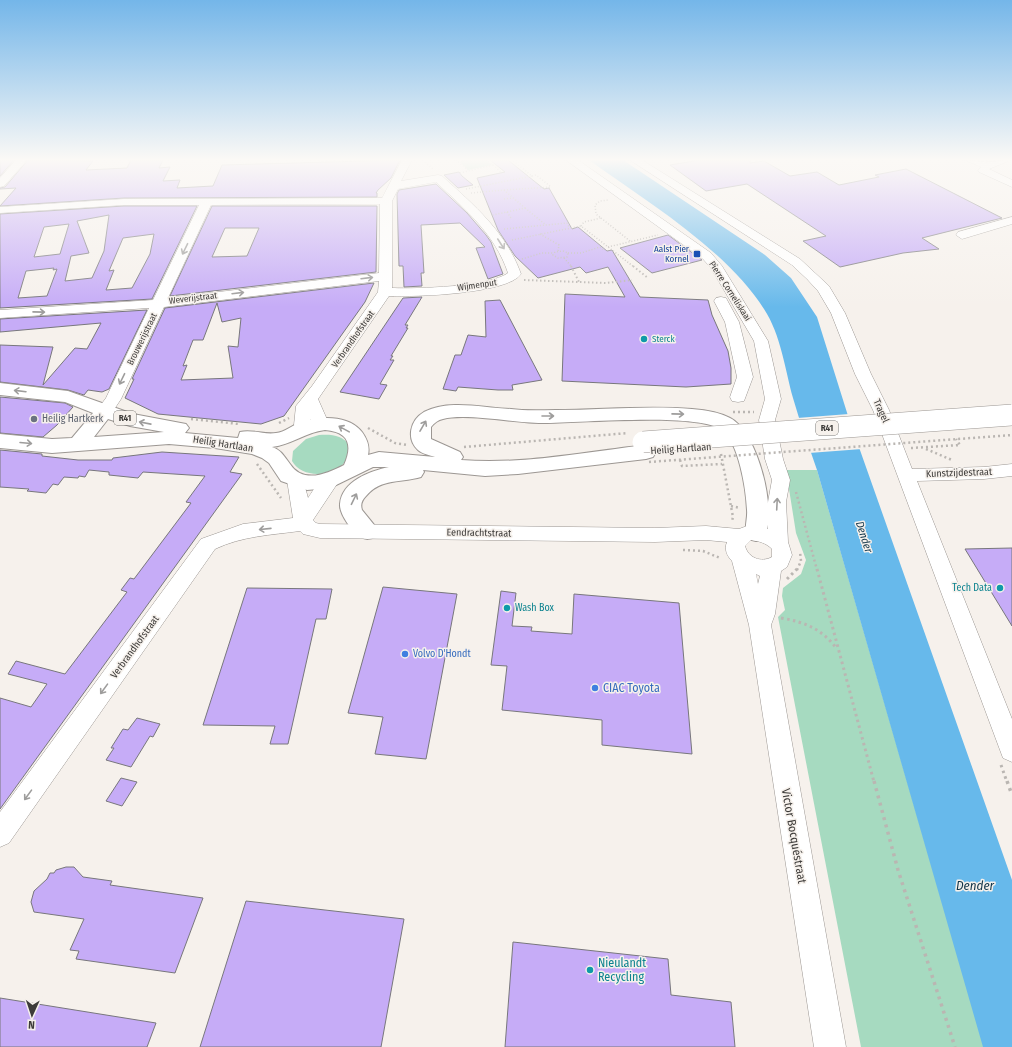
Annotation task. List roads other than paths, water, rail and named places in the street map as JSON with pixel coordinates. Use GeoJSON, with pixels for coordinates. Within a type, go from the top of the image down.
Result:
{"type":"FeatureCollection","features":[{"type":"Feature","properties":{"kind":"main road","name":"Heilig Hartlaan"},"geometry":{"type":"LineString","coordinates":[[0,389],[68,397],[130,420],[228,433],[263,440],[280,440],[312,426]]}},
{"type":"Feature","properties":{"kind":"main road","name":"R41"},"geometry":{"type":"LineString","coordinates":[[77,445],[105,410]]}},
{"type":"Feature","properties":{"kind":"main road"},"geometry":{"type":"LineString","coordinates":[[456,452],[426,446],[420,436],[420,427],[431,416],[446,412],[518,416],[672,414],[700,415],[718,420],[734,430],[741,440],[754,484],[758,513],[740,540]]}},
{"type":"Feature","properties":{"kind":"main road","name":"Heilig Hartlaan"},"geometry":{"type":"LineString","coordinates":[[0,441],[52,446],[169,438],[215,441],[255,448],[269,453],[276,458],[288,476],[296,480],[318,483],[330,481],[367,462],[379,459],[485,469],[518,467],[642,451],[1012,415]]}},
{"type":"Feature","properties":{"kind":"main road"},"geometry":{"type":"LineString","coordinates":[[312,426],[337,425],[347,429],[355,436],[359,447],[358,458],[352,470]]}},
{"type":"Feature","properties":{"kind":"main road","name":"Heilig Hartlaan"},"geometry":{"type":"LineString","coordinates":[[359,447],[397,454],[448,459],[456,452],[506,457],[642,451],[1012,425]]}},
{"type":"Feature","properties":{"kind":"main road"},"geometry":{"type":"LineString","coordinates":[[368,531],[356,517],[351,509],[350,503],[358,490],[373,478],[406,472],[469,472],[485,469]]}},
{"type":"Feature","properties":{"kind":"street"},"geometry":{"type":"LineString","coordinates":[[0,210],[18,209]]}},
{"type":"Feature","properties":{"kind":"street","name":"Brouwerijstraat"},"geometry":{"type":"LineString","coordinates":[[105,410],[113,399],[203,209]]}},
{"type":"Feature","properties":{"kind":"street"},"geometry":{"type":"LineString","coordinates":[[385,292],[386,209]]}},
{"type":"Feature","properties":{"kind":"street","name":"Wijmenput"},"geometry":{"type":"LineString","coordinates":[[385,292],[403,293],[490,285],[511,279],[515,273],[500,242],[492,230],[470,209]]}},
{"type":"Feature","properties":{"kind":"street","name":"Pierre Corneliskaai"},"geometry":{"type":"LineString","coordinates":[[640,209],[707,256],[716,266],[761,341],[772,390],[772,407],[767,420],[775,464],[781,480],[777,502],[778,543],[783,553],[782,558],[776,566],[771,568]]}},
{"type":"Feature","properties":{"kind":"street","name":"Tragel"},"geometry":{"type":"LineString","coordinates":[[712,209],[796,262],[824,289],[838,313],[896,449],[1012,750]]}},
{"type":"Feature","properties":{"kind":"street"},"geometry":{"type":"LineString","coordinates":[[962,235],[1012,220]]}},
{"type":"Feature","properties":{"kind":"street","name":"Weverijstraat"},"geometry":{"type":"LineString","coordinates":[[0,314],[49,312],[159,303],[386,276]]}},
{"type":"Feature","properties":{"kind":"street","name":"Verbrandhofstraat"},"geometry":{"type":"LineString","coordinates":[[312,426],[302,414],[304,406],[311,400],[385,292]]}},
{"type":"Feature","properties":{"kind":"street"},"geometry":{"type":"LineString","coordinates":[[721,301],[732,322],[745,377],[738,397]]}},
{"type":"Feature","properties":{"kind":"street"},"geometry":{"type":"LineString","coordinates":[[754,484],[770,474],[775,464]]}},
{"type":"Feature","properties":{"kind":"street","name":"Kunstzijdestraat"},"geometry":{"type":"LineString","coordinates":[[906,475],[984,473],[1012,470]]}},
{"type":"Feature","properties":{"kind":"street"},"geometry":{"type":"LineString","coordinates":[[296,480],[303,522]]}},
{"type":"Feature","properties":{"kind":"street"},"geometry":{"type":"LineString","coordinates":[[303,522],[330,481]]}},
{"type":"Feature","properties":{"kind":"street","name":"Verbrandhofstraat"},"geometry":{"type":"LineString","coordinates":[[0,834],[208,544],[224,535],[242,530],[303,522]]}},
{"type":"Feature","properties":{"kind":"street","name":"Eendrachtstraat"},"geometry":{"type":"LineString","coordinates":[[303,522],[310,529],[320,531],[655,535],[740,540]]}},
{"type":"Feature","properties":{"kind":"street"},"geometry":{"type":"LineString","coordinates":[[769,621],[764,614],[771,568],[754,567],[740,540],[765,535],[778,543]]}},
{"type":"Feature","properties":{"kind":"street","name":"Victor Bocquéstraat"},"geometry":{"type":"LineString","coordinates":[[740,540],[769,621],[830,1047]]}},
{"type":"Feature","properties":{"kind":"water","name":"Dender"},"geometry":{"type":"Polygon","coordinates":[[[658,209],[696,209],[765,255],[791,278],[817,317],[849,419],[1012,880],[1012,1047],[983,1047],[817,470],[790,387],[775,330],[764,309],[748,287],[729,267],[684,228],[658,209]]]}},
{"type":"Feature","properties":{"kind":"place","name":"Aalst Pier Kornel"},"geometry":{"type":"Point","coordinates":[697,254]}},
{"type":"Feature","properties":{"kind":"place","name":"Sterck"},"geometry":{"type":"Point","coordinates":[644,339]}},
{"type":"Feature","properties":{"kind":"place","name":"Heilig Hartkerk"},"geometry":{"type":"Point","coordinates":[34,419]}},
{"type":"Feature","properties":{"kind":"place","name":"Tech Data"},"geometry":{"type":"Point","coordinates":[1000,588]}},
{"type":"Feature","properties":{"kind":"place","name":"Wash Box"},"geometry":{"type":"Point","coordinates":[507,608]}},
{"type":"Feature","properties":{"kind":"place","name":"Volvo D'Hondt"},"geometry":{"type":"Point","coordinates":[405,654]}},
{"type":"Feature","properties":{"kind":"place","name":"CIAC Toyota"},"geometry":{"type":"Point","coordinates":[595,688]}},
{"type":"Feature","properties":{"kind":"place","name":"Nieulandt Recycling"},"geometry":{"type":"Point","coordinates":[590,970]}}]}
